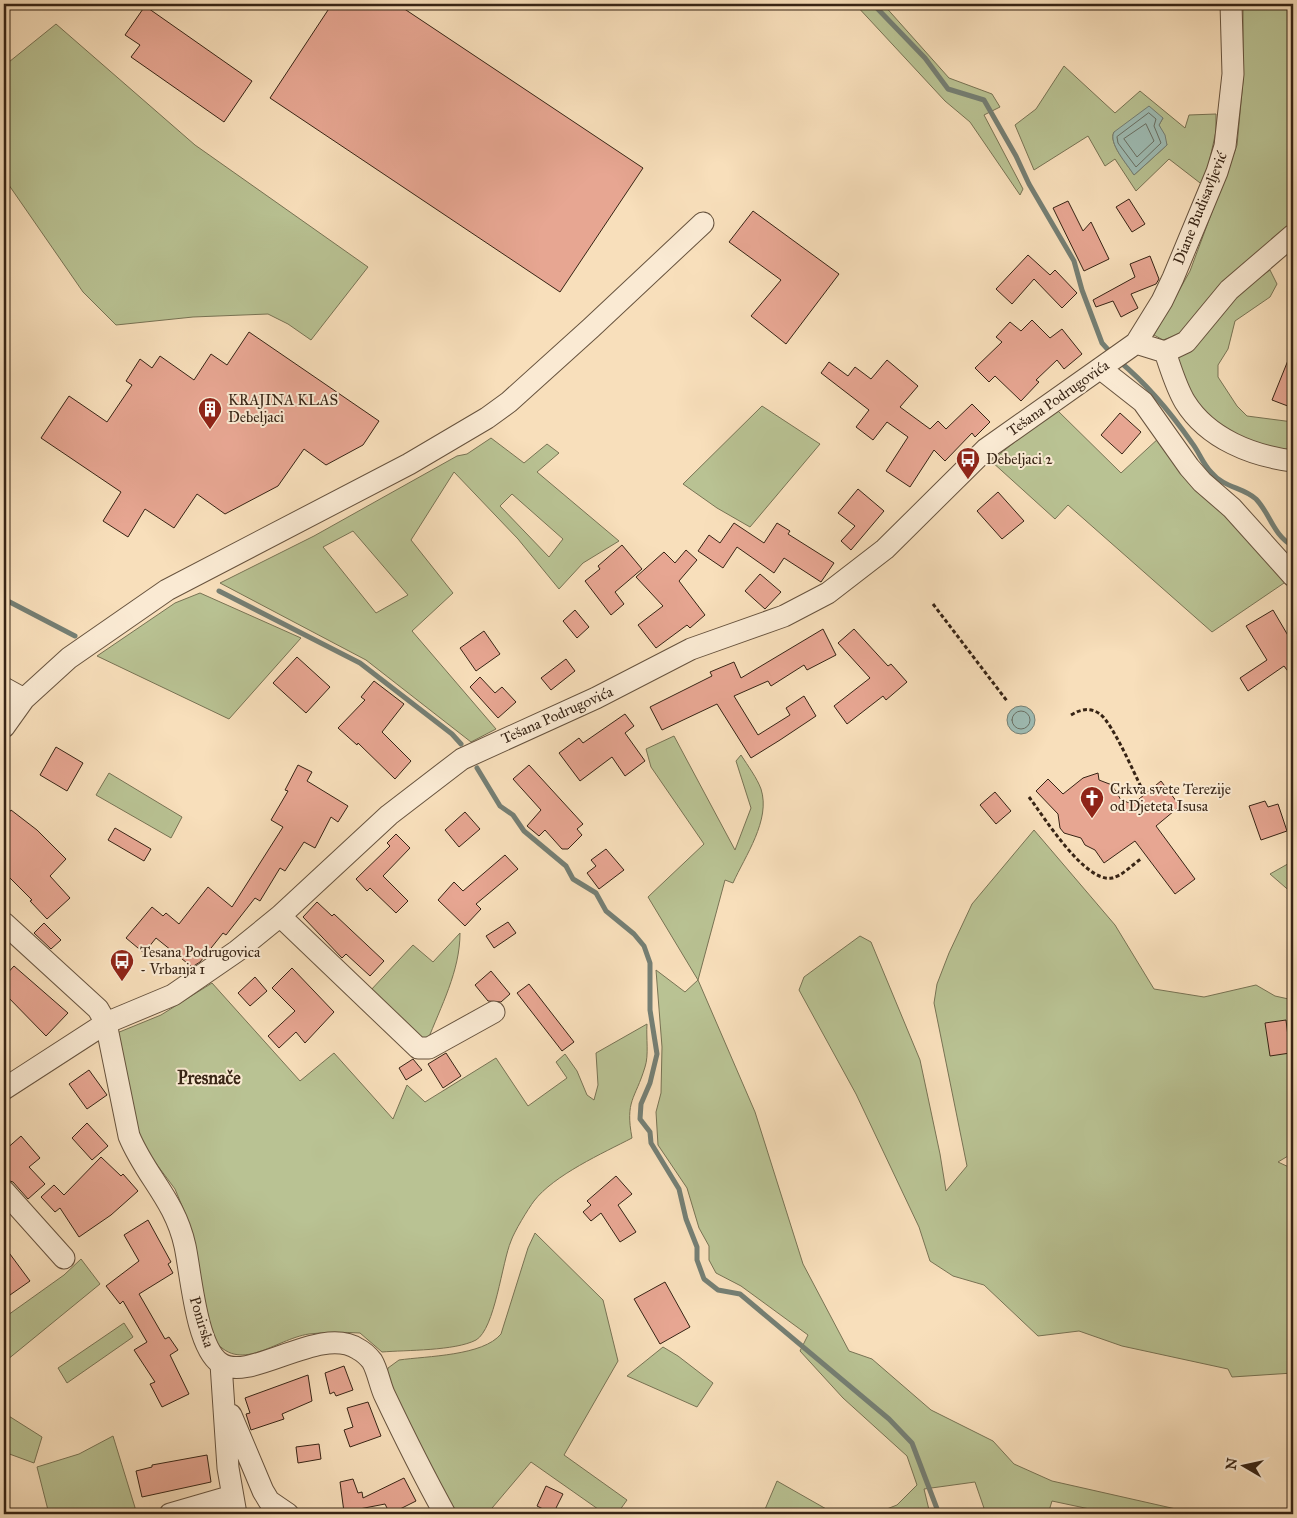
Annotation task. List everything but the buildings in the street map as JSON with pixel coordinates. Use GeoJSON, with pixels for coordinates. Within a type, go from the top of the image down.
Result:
{"type":"FeatureCollection","features":[{"type":"Feature","properties":{"kind":"street","name":"Diane Budisavljević"},"geometry":{"type":"LineString","coordinates":[[1118,356],[1154,315],[1173,278],[1217,172],[1225,146],[1233,74],[1231,4]]}},
{"type":"Feature","properties":{"kind":"street"},"geometry":{"type":"LineString","coordinates":[[4,727],[24,699],[69,658],[167,590],[409,464],[487,418],[509,402],[570,347],[703,223]]}},
{"type":"Feature","properties":{"kind":"street"},"geometry":{"type":"LineString","coordinates":[[1293,235],[1229,290],[1186,342],[1165,352],[1118,356],[1144,402],[1189,467],[1232,508],[1293,576]]}},
{"type":"Feature","properties":{"kind":"street"},"geometry":{"type":"LineString","coordinates":[[1165,352],[1179,392],[1199,419],[1236,446],[1249,452],[1293,461]]}},
{"type":"Feature","properties":{"kind":"street","name":"Tešana Podrugovića"},"geometry":{"type":"LineString","coordinates":[[4,1089],[106,1023],[153,1005],[196,981],[280,916],[389,815],[462,759],[610,692],[691,650],[784,616],[828,593],[885,549],[986,449],[1118,356]]}},
{"type":"Feature","properties":{"kind":"street"},"geometry":{"type":"LineString","coordinates":[[4,688],[24,699]]}},
{"type":"Feature","properties":{"kind":"street"},"geometry":{"type":"LineString","coordinates":[[280,916],[418,1048],[429,1048],[494,1012]]}},
{"type":"Feature","properties":{"kind":"street"},"geometry":{"type":"LineString","coordinates":[[4,923],[94,1003],[106,1023]]}},
{"type":"Feature","properties":{"kind":"street","name":"Ponirska"},"geometry":{"type":"LineString","coordinates":[[106,1023],[129,1136],[136,1152],[180,1221],[201,1328],[208,1348],[221,1364],[230,1368],[242,1368],[309,1347],[332,1343],[356,1347],[366,1354],[373,1363],[385,1396],[445,1514]]}},
{"type":"Feature","properties":{"kind":"street"},"geometry":{"type":"LineString","coordinates":[[4,1192],[64,1258]]}},
{"type":"Feature","properties":{"kind":"street"},"geometry":{"type":"LineString","coordinates":[[170,1514],[234,1505],[221,1364]]}},
{"type":"Feature","properties":{"kind":"street"},"geometry":{"type":"LineString","coordinates":[[224,1402],[263,1491],[269,1500],[288,1514]]}},
{"type":"Feature","properties":{"kind":"path"},"geometry":{"type":"LineString","coordinates":[[933,604],[1007,701]]}},
{"type":"Feature","properties":{"kind":"path"},"geometry":{"type":"LineString","coordinates":[[1071,715],[1082,709],[1088,709],[1102,715],[1142,789]]}},
{"type":"Feature","properties":{"kind":"path"},"geometry":{"type":"LineString","coordinates":[[1029,797],[1082,865],[1097,876],[1105,878],[1118,876],[1140,859]]}},
{"type":"Feature","properties":{"kind":"green space"},"geometry":{"type":"Polygon","coordinates":[[[855,4],[883,4],[949,78],[992,94],[1000,107],[984,115],[1023,189],[1020,195],[970,122],[945,101],[855,4]]]}},
{"type":"Feature","properties":{"kind":"green space"},"geometry":{"type":"Polygon","coordinates":[[[1243,4],[1293,4],[1293,224],[1244,267],[1219,285],[1186,332],[1163,340],[1154,335],[1190,271],[1237,145],[1243,81],[1243,4]]]}},
{"type":"Feature","properties":{"kind":"green space"},"geometry":{"type":"Polygon","coordinates":[[[56,24],[195,145],[368,267],[311,340],[288,324],[268,314],[193,317],[116,325],[83,292],[4,178],[4,66],[56,24]]]}},
{"type":"Feature","properties":{"kind":"green space"},"geometry":{"type":"Polygon","coordinates":[[[1064,66],[1115,113],[1140,91],[1185,128],[1189,115],[1216,114],[1216,131],[1204,186],[1169,159],[1136,191],[1115,159],[1105,166],[1088,136],[1034,170],[1015,125],[1036,109],[1064,66]],[[1163,118],[1114,132],[1113,137],[1116,148],[1134,175],[1167,145],[1159,125],[1163,118]]]}},
{"type":"Feature","properties":{"kind":"green space"},"geometry":{"type":"Polygon","coordinates":[[[1270,270],[1277,284],[1270,297],[1235,321],[1228,349],[1218,365],[1218,377],[1237,406],[1247,416],[1293,422],[1293,457],[1247,446],[1192,404],[1173,357],[1230,299],[1270,270]]]}},
{"type":"Feature","properties":{"kind":"green space"},"geometry":{"type":"Polygon","coordinates":[[[762,406],[820,444],[750,527],[717,508],[683,484],[762,406]]]}},
{"type":"Feature","properties":{"kind":"green space"},"geometry":{"type":"Polygon","coordinates":[[[1056,409],[1121,473],[1160,437],[1287,581],[1212,632],[1068,505],[1055,519],[991,461],[1056,409]]]}},
{"type":"Feature","properties":{"kind":"green space"},"geometry":{"type":"Polygon","coordinates":[[[491,438],[524,463],[547,444],[559,453],[537,472],[619,541],[583,563],[559,589],[518,539],[454,472],[411,540],[453,593],[412,631],[496,729],[471,742],[366,660],[220,583],[314,536],[457,456],[467,454],[491,438]],[[512,494],[500,506],[549,557],[563,539],[512,494]],[[353,531],[323,547],[376,613],[408,595],[353,531]]]}},
{"type":"Feature","properties":{"kind":"green space"},"geometry":{"type":"Polygon","coordinates":[[[200,593],[301,638],[229,719],[97,656],[175,603],[200,593]]]}},
{"type":"Feature","properties":{"kind":"green space"},"geometry":{"type":"Polygon","coordinates":[[[674,736],[735,850],[751,808],[736,761],[741,755],[761,789],[763,801],[760,825],[750,850],[733,883],[725,880],[698,980],[648,897],[704,844],[651,767],[646,749],[674,736]]]}},
{"type":"Feature","properties":{"kind":"green space"},"geometry":{"type":"Polygon","coordinates":[[[109,773],[182,817],[171,838],[96,795],[109,773]]]}},
{"type":"Feature","properties":{"kind":"green space"},"geometry":{"type":"Polygon","coordinates":[[[1034,830],[1115,925],[1154,989],[1204,997],[1256,985],[1275,996],[1293,1000],[1293,1153],[1278,1162],[1293,1169],[1293,1373],[1232,1377],[1228,1369],[1122,1346],[1079,1331],[1038,1336],[984,1285],[953,1276],[930,1261],[919,1227],[856,1094],[799,990],[804,977],[860,936],[871,942],[920,1060],[946,1191],[967,1166],[934,1003],[937,984],[972,904],[1034,830]]]}},
{"type":"Feature","properties":{"kind":"green space"},"geometry":{"type":"Polygon","coordinates":[[[1293,861],[1293,894],[1270,874],[1293,861]]]}},
{"type":"Feature","properties":{"kind":"green space"},"geometry":{"type":"Polygon","coordinates":[[[460,933],[457,961],[453,975],[427,1042],[370,991],[413,945],[433,962],[460,933]]]}},
{"type":"Feature","properties":{"kind":"green space"},"geometry":{"type":"Polygon","coordinates":[[[656,970],[685,992],[698,980],[755,1112],[803,1264],[849,1351],[872,1359],[931,1410],[993,1441],[1014,1464],[1052,1481],[1198,1514],[1113,1514],[1052,1501],[1048,1514],[986,1514],[975,1482],[924,1489],[930,1514],[874,1514],[897,1505],[917,1485],[907,1456],[843,1398],[800,1351],[808,1335],[741,1286],[716,1273],[709,1260],[709,1246],[699,1228],[687,1188],[658,1145],[656,1112],[661,1093],[662,1047],[656,970]]]}},
{"type":"Feature","properties":{"kind":"green space"},"geometry":{"type":"Polygon","coordinates":[[[212,983],[300,1081],[334,1053],[393,1119],[407,1085],[425,1102],[496,1058],[528,1106],[567,1078],[556,1062],[565,1054],[577,1071],[587,1095],[594,1100],[598,1085],[596,1053],[647,1024],[646,1062],[630,1108],[632,1138],[566,1174],[543,1191],[534,1201],[513,1237],[488,1323],[483,1333],[476,1340],[467,1344],[443,1348],[382,1352],[360,1333],[321,1333],[296,1337],[246,1355],[234,1354],[223,1349],[213,1338],[185,1213],[175,1189],[146,1150],[138,1132],[117,1033],[161,1015],[212,983]]]}},
{"type":"Feature","properties":{"kind":"green space"},"geometry":{"type":"Polygon","coordinates":[[[535,1233],[603,1300],[618,1361],[564,1455],[627,1500],[617,1514],[605,1514],[531,1462],[487,1514],[455,1514],[386,1380],[388,1368],[399,1360],[468,1351],[493,1341],[501,1334],[528,1248],[535,1233]]]}},
{"type":"Feature","properties":{"kind":"green space"},"geometry":{"type":"Polygon","coordinates":[[[81,1259],[100,1284],[7,1360],[4,1369],[4,1310],[8,1315],[64,1275],[81,1259]]]}},
{"type":"Feature","properties":{"kind":"green space"},"geometry":{"type":"Polygon","coordinates":[[[124,1323],[133,1337],[67,1383],[58,1368],[124,1323]]]}},
{"type":"Feature","properties":{"kind":"green space"},"geometry":{"type":"Polygon","coordinates":[[[663,1347],[713,1383],[697,1407],[627,1376],[663,1347]]]}},
{"type":"Feature","properties":{"kind":"green space"},"geometry":{"type":"Polygon","coordinates":[[[4,1413],[42,1437],[34,1463],[4,1452],[4,1413]]]}},
{"type":"Feature","properties":{"kind":"green space"},"geometry":{"type":"Polygon","coordinates":[[[113,1436],[137,1514],[49,1514],[37,1467],[79,1454],[113,1436]]]}},
{"type":"Feature","properties":{"kind":"green space"},"geometry":{"type":"Polygon","coordinates":[[[777,1481],[828,1510],[845,1514],[763,1514],[777,1481]]]}},
{"type":"Feature","properties":{"kind":"water"},"geometry":{"type":"Polygon","coordinates":[[[1149,106],[1163,118],[1159,125],[1165,135],[1167,145],[1134,175],[1116,148],[1113,137],[1114,132],[1149,106]]]}},
{"type":"Feature","properties":{"kind":"water"},"geometry":{"type":"Polygon","coordinates":[[[1021,706],[1031,710],[1035,720],[1031,730],[1021,734],[1011,730],[1007,720],[1011,710],[1021,706]]]}},
{"type":"Feature","properties":{"kind":"waterway"},"geometry":{"type":"LineString","coordinates":[[873,4],[925,58],[948,89],[984,100],[1016,156],[1029,184],[1074,261],[1082,290],[1102,343],[1111,353]]}},
{"type":"Feature","properties":{"kind":"waterway"},"geometry":{"type":"LineString","coordinates":[[1119,361],[1140,380],[1167,410],[1211,472],[1222,481],[1256,499],[1276,531],[1293,546]]}},
{"type":"Feature","properties":{"kind":"waterway"},"geometry":{"type":"LineString","coordinates":[[219,591],[360,663],[452,734],[461,744]]}},
{"type":"Feature","properties":{"kind":"waterway"},"geometry":{"type":"LineString","coordinates":[[4,599],[75,636]]}},
{"type":"Feature","properties":{"kind":"waterway"},"geometry":{"type":"LineString","coordinates":[[477,768],[500,806],[513,815],[524,831],[566,866],[573,879],[596,893],[606,911],[634,934],[644,946],[650,963],[650,1010],[657,1054],[650,1083],[641,1104],[640,1119],[650,1132],[651,1143],[679,1189],[686,1219],[697,1247],[697,1260],[704,1279],[718,1290],[740,1294],[889,1419],[912,1443],[939,1514]]}},
{"type":"Feature","properties":{"kind":"place","name":"KRAJINA KLAS Debeljaci"},"geometry":{"type":"Point","coordinates":[210,430]}},
{"type":"Feature","properties":{"kind":"place","name":"Debeljaci 2"},"geometry":{"type":"Point","coordinates":[968,480]}},
{"type":"Feature","properties":{"kind":"place","name":"Crkva svete Terezije od Djeteta Isusa"},"geometry":{"type":"Point","coordinates":[1092,819]}},
{"type":"Feature","properties":{"kind":"place","name":"Tesana Podrugovica - Vrbanja 1"},"geometry":{"type":"Point","coordinates":[122,982]}},
{"type":"Feature","properties":{"kind":"district","name":"Presnače"},"geometry":{"type":"Point","coordinates":[209,1078]}}]}
